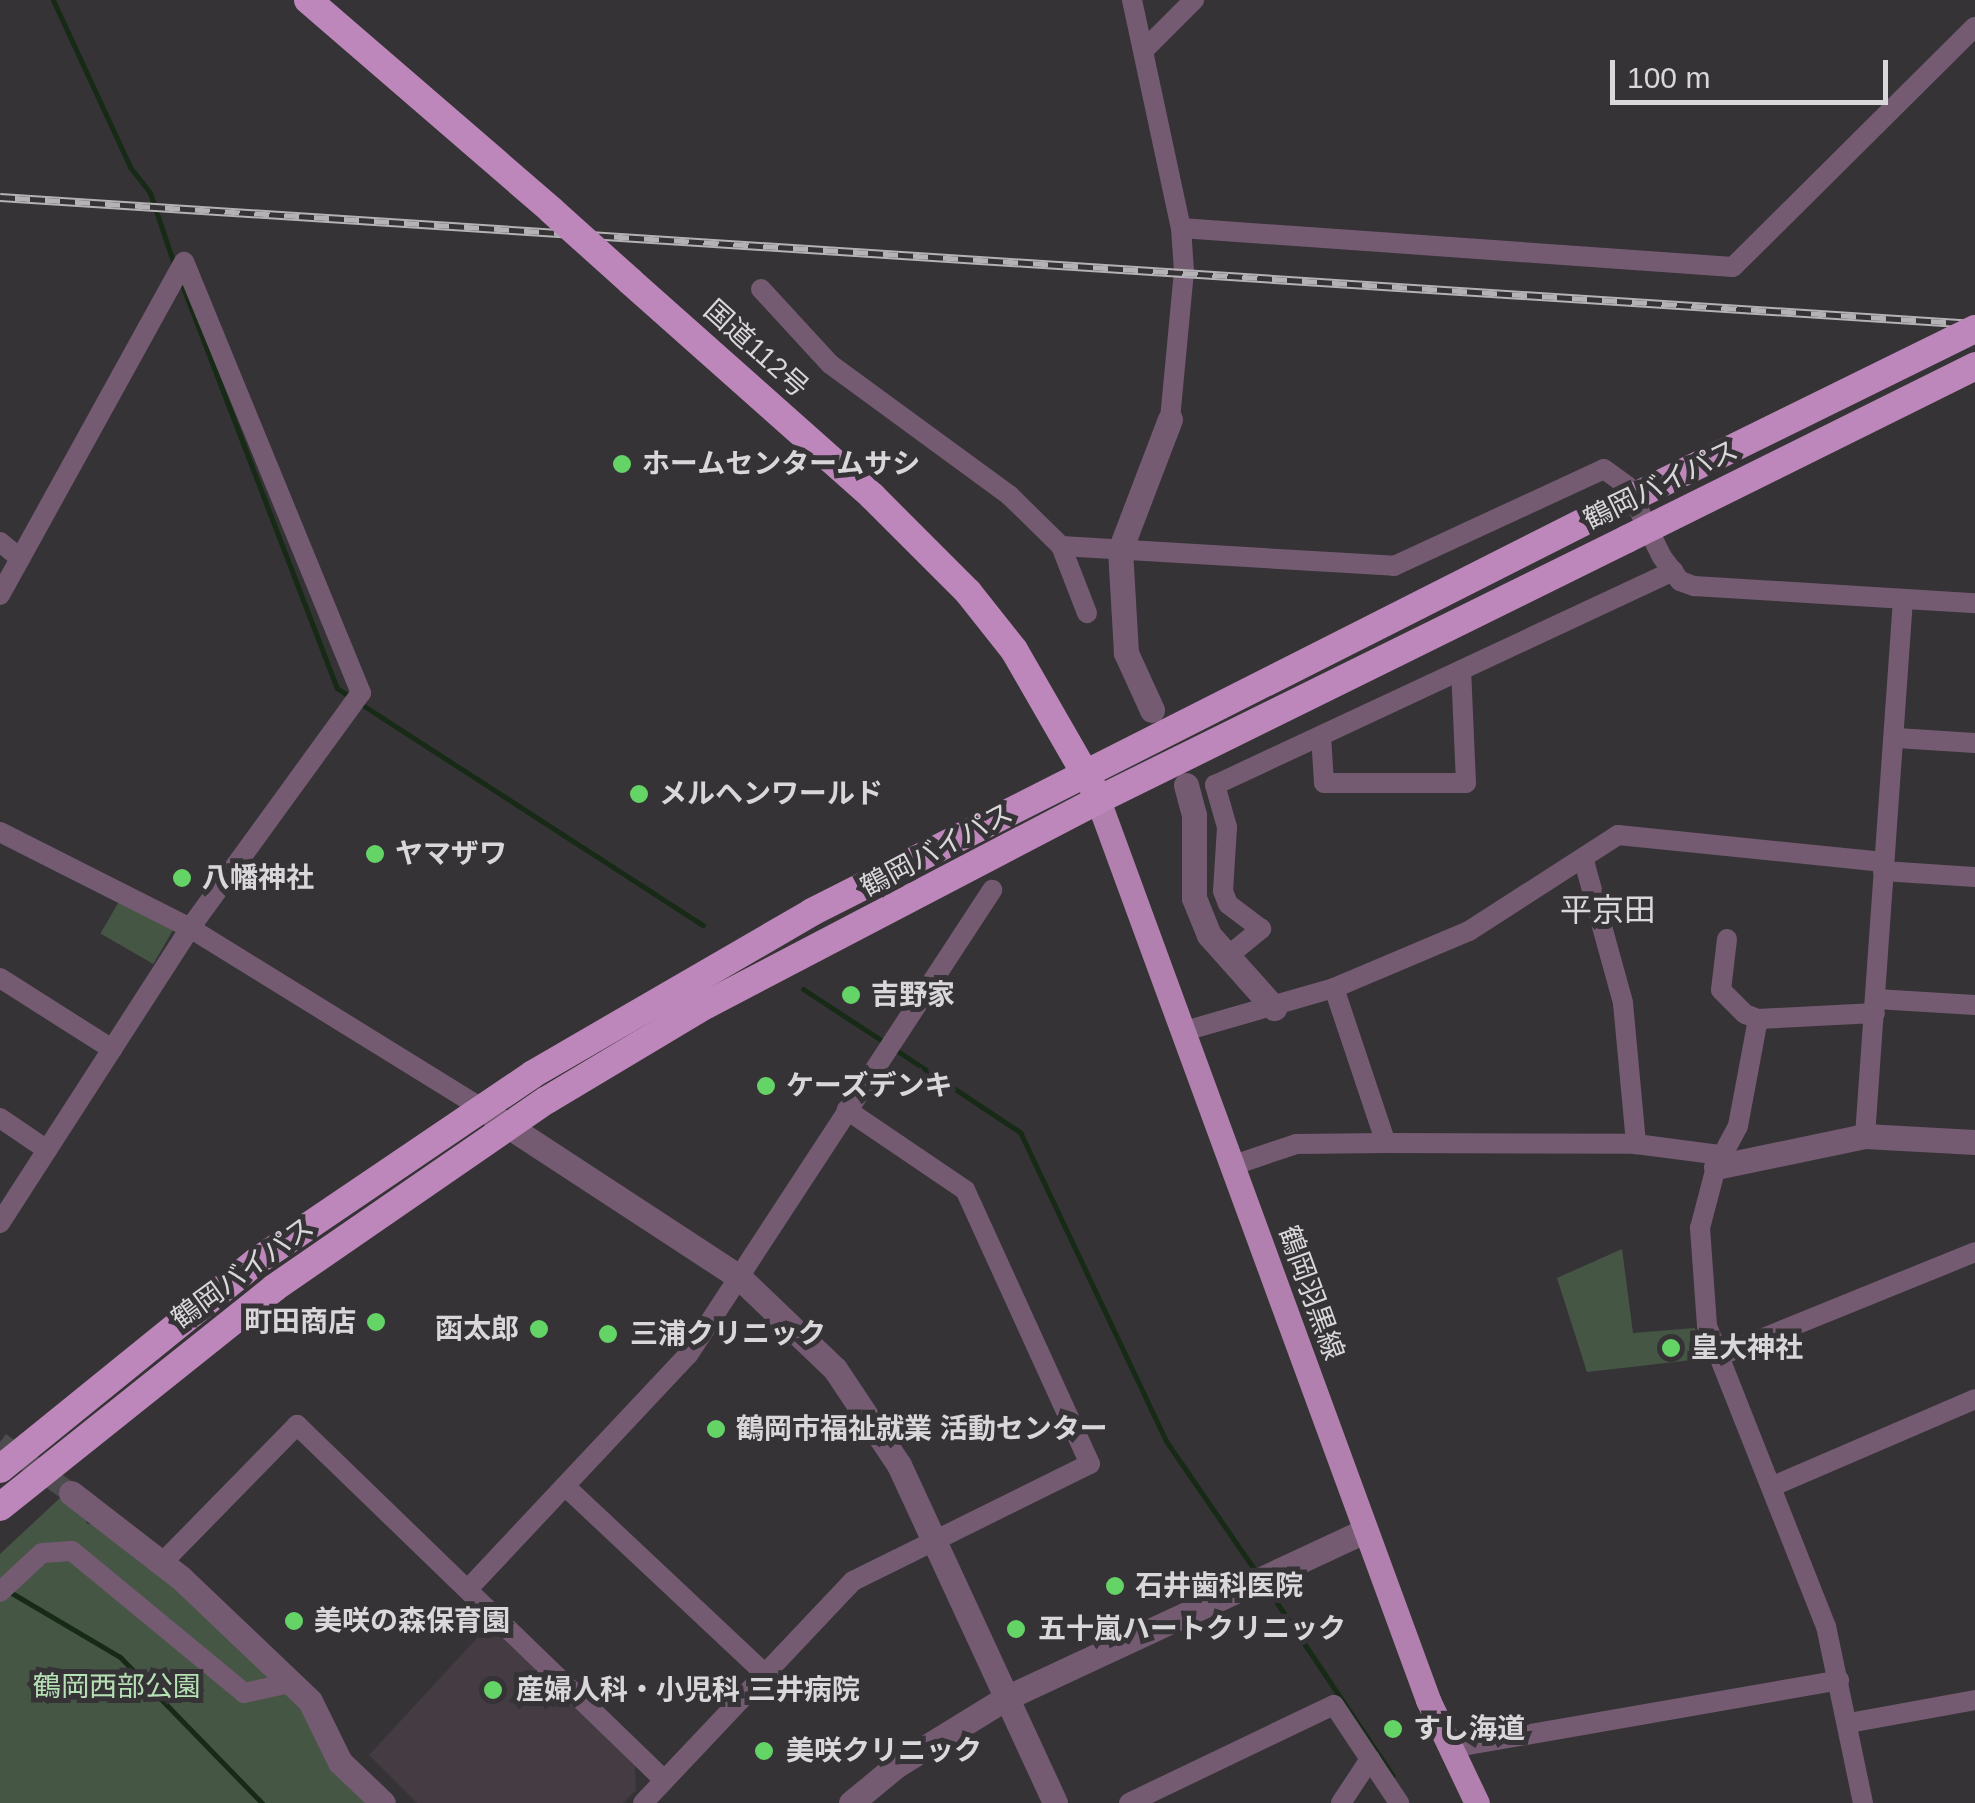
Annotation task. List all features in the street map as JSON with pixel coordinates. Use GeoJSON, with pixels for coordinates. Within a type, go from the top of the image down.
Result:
{"type":"FeatureCollection","features":[{"type":"Feature","properties":{"kind":"highway","name":"国道112号"},"geometry":{"type":"LineString","coordinates":[[308,0],[872,496],[968,592],[1014,650],[1098,800]]}},
{"type":"Feature","properties":{"kind":"highway","name":"鶴岡バイパス"},"geometry":{"type":"LineString","coordinates":[[0,1469],[258,1261],[480,1108],[812,912],[1085,771],[1975,329]]}},
{"type":"Feature","properties":{"kind":"highway","name":"鶴岡バイパス"},"geometry":{"type":"LineString","coordinates":[[0,1507],[274,1288],[508,1126],[706,1005],[1098,800],[1975,366]]}},
{"type":"Feature","properties":{"kind":"main road","name":"鶴岡羽黒線"},"geometry":{"type":"LineString","coordinates":[[1098,800],[1364,1531],[1477,1803]]}},
{"type":"Feature","properties":{"kind":"street"},"geometry":{"type":"LineString","coordinates":[[1132,0],[1181,228],[1184,272],[1170,419],[1120,550],[1126,653],[1152,710]]}},
{"type":"Feature","properties":{"kind":"street"},"geometry":{"type":"LineString","coordinates":[[1144,50],[1194,0]]}},
{"type":"Feature","properties":{"kind":"street"},"geometry":{"type":"LineString","coordinates":[[1181,228],[1733,267],[1975,27]]}},
{"type":"Feature","properties":{"kind":"street"},"geometry":{"type":"LineString","coordinates":[[0,595],[184,262],[360,693],[190,928],[0,1224]]}},
{"type":"Feature","properties":{"kind":"street"},"geometry":{"type":"LineString","coordinates":[[761,289],[830,364],[1009,495],[1061,546],[1087,613]]}},
{"type":"Feature","properties":{"kind":"street"},"geometry":{"type":"LineString","coordinates":[[1061,546],[1394,566],[1604,468],[1627,486],[1673,571],[1694,586],[1975,603]]}},
{"type":"Feature","properties":{"kind":"street"},"geometry":{"type":"LineString","coordinates":[[0,542],[20,558]]}},
{"type":"Feature","properties":{"kind":"street"},"geometry":{"type":"LineString","coordinates":[[1228,956],[1260,930],[1228,904],[1223,891],[1227,827],[1215,785],[1673,571]]}},
{"type":"Feature","properties":{"kind":"street"},"geometry":{"type":"LineString","coordinates":[[1865,1136],[1897,738],[1904,599]]}},
{"type":"Feature","properties":{"kind":"street"},"geometry":{"type":"LineString","coordinates":[[1321,736],[1324,783],[1466,783],[1461,670]]}},
{"type":"Feature","properties":{"kind":"street"},"geometry":{"type":"LineString","coordinates":[[1897,738],[1975,742]]}},
{"type":"Feature","properties":{"kind":"street"},"geometry":{"type":"LineString","coordinates":[[1186,785],[1194,815],[1194,898],[1209,935],[1274,1008]]}},
{"type":"Feature","properties":{"kind":"street"},"geometry":{"type":"LineString","coordinates":[[0,832],[190,928],[480,1108],[739,1277],[799,1330],[854,1394],[900,1466],[1055,1803]]}},
{"type":"Feature","properties":{"kind":"street"},"geometry":{"type":"LineString","coordinates":[[1185,1031],[1334,988],[1468,931],[1584,862],[1606,841],[1631,834],[1975,877]]}},
{"type":"Feature","properties":{"kind":"street"},"geometry":{"type":"LineString","coordinates":[[1584,862],[1623,1003],[1636,1144]]}},
{"type":"Feature","properties":{"kind":"street"},"geometry":{"type":"LineString","coordinates":[[468,1589],[688,1355],[992,890]]}},
{"type":"Feature","properties":{"kind":"street"},"geometry":{"type":"LineString","coordinates":[[1726,939],[1720,975],[1724,998],[1758,1019],[1876,1006],[1975,1005]]}},
{"type":"Feature","properties":{"kind":"street"},"geometry":{"type":"LineString","coordinates":[[0,978],[112,1050]]}},
{"type":"Feature","properties":{"kind":"street"},"geometry":{"type":"LineString","coordinates":[[1334,988],[1386,1143]]}},
{"type":"Feature","properties":{"kind":"street"},"geometry":{"type":"LineString","coordinates":[[1758,1019],[1738,1126],[1719,1161],[1700,1228],[1707,1326],[1826,1626],[1863,1803]]}},
{"type":"Feature","properties":{"kind":"street"},"geometry":{"type":"LineString","coordinates":[[643,1803],[853,1581],[1090,1464],[965,1190],[847,1110]]}},
{"type":"Feature","properties":{"kind":"street"},"geometry":{"type":"LineString","coordinates":[[0,1118],[47,1150]]}},
{"type":"Feature","properties":{"kind":"street"},"geometry":{"type":"LineString","coordinates":[[1234,1166],[1296,1144],[1636,1144],[1719,1161],[1865,1136],[1975,1142]]}},
{"type":"Feature","properties":{"kind":"street"},"geometry":{"type":"LineString","coordinates":[[1719,1356],[1975,1252]]}},
{"type":"Feature","properties":{"kind":"street"},"geometry":{"type":"LineString","coordinates":[[1771,1487],[1975,1399]]}},
{"type":"Feature","properties":{"kind":"street"},"geometry":{"type":"LineString","coordinates":[[162,1562],[298,1425],[664,1780]]}},
{"type":"Feature","properties":{"kind":"street"},"geometry":{"type":"LineString","coordinates":[[566,1486],[766,1674]]}},
{"type":"Feature","properties":{"kind":"street"},"geometry":{"type":"LineString","coordinates":[[71,1493],[162,1562],[310,1702],[340,1762],[383,1803]]}},
{"type":"Feature","properties":{"kind":"street"},"geometry":{"type":"LineString","coordinates":[[851,1803],[1006,1698],[1364,1531]]}},
{"type":"Feature","properties":{"kind":"street"},"geometry":{"type":"LineString","coordinates":[[0,1592],[42,1553],[72,1551],[244,1693],[290,1683]]}},
{"type":"Feature","properties":{"kind":"street"},"geometry":{"type":"LineString","coordinates":[[1451,1748],[1839,1680]]}},
{"type":"Feature","properties":{"kind":"street"},"geometry":{"type":"LineString","coordinates":[[1849,1723],[1975,1700]]}},
{"type":"Feature","properties":{"kind":"street"},"geometry":{"type":"LineString","coordinates":[[1130,1803],[1164,1796],[1334,1705],[1399,1803]]}},
{"type":"Feature","properties":{"kind":"street"},"geometry":{"type":"LineString","coordinates":[[1340,1803],[1370,1759]]}},
{"type":"Feature","properties":{"kind":"shaded area","name":"産婦人科・小児科 三井病院"},"geometry":{"type":"Polygon","coordinates":[[[489,1625],[635,1766],[636,1790],[623,1803],[417,1803],[369,1755],[489,1625]]]}},
{"type":"Feature","properties":{"kind":"green space"},"geometry":{"type":"Polygon","coordinates":[[[121,898],[174,928],[153,964],[100,934],[121,898]]]}},
{"type":"Feature","properties":{"kind":"green space"},"geometry":{"type":"Polygon","coordinates":[[[1622,1249],[1633,1333],[1695,1328],[1701,1359],[1587,1372],[1557,1278],[1622,1249]]]}},
{"type":"Feature","properties":{"kind":"green space","name":"鶴岡西部公園"},"geometry":{"type":"Polygon","coordinates":[[[60,1498],[89,1514],[86,1523],[111,1530],[297,1696],[370,1803],[0,1803],[0,1554],[60,1498]]]}},
{"type":"Feature","properties":{"kind":"waterway"},"geometry":{"type":"LineString","coordinates":[[53,0],[130,167],[150,193],[175,267]]}},
{"type":"Feature","properties":{"kind":"waterway"},"geometry":{"type":"LineString","coordinates":[[181,282],[337,688],[352,698]]}},
{"type":"Feature","properties":{"kind":"waterway"},"geometry":{"type":"LineString","coordinates":[[361,704],[703,925]]}},
{"type":"Feature","properties":{"kind":"waterway"},"geometry":{"type":"LineString","coordinates":[[803,989],[887,1044]]}},
{"type":"Feature","properties":{"kind":"waterway"},"geometry":{"type":"LineString","coordinates":[[896,1050],[1020,1132],[1166,1441],[1256,1572]]}},
{"type":"Feature","properties":{"kind":"waterway"},"geometry":{"type":"LineString","coordinates":[[1265,1585],[1392,1775]]}},
{"type":"Feature","properties":{"kind":"waterway"},"geometry":{"type":"LineString","coordinates":[[10,1592],[120,1657],[262,1803]]}},
{"type":"Feature","properties":{"kind":"tunnel"},"geometry":{"type":"LineString","coordinates":[[0,1442],[71,1493]]}},
{"type":"Feature","properties":{"kind":"railway"},"geometry":{"type":"LineString","coordinates":[[0,197],[1975,324]]}},
{"type":"Feature","properties":{"kind":"place","name":"ホームセンタームサシ"},"geometry":{"type":"Point","coordinates":[622,464]}},
{"type":"Feature","properties":{"kind":"place","name":"メルヘンワールド"},"geometry":{"type":"Point","coordinates":[639,794]}},
{"type":"Feature","properties":{"kind":"place","name":"ヤマザワ"},"geometry":{"type":"Point","coordinates":[375,854]}},
{"type":"Feature","properties":{"kind":"place","name":"八幡神社"},"geometry":{"type":"Point","coordinates":[182,878]}},
{"type":"Feature","properties":{"kind":"place","name":"吉野家"},"geometry":{"type":"Point","coordinates":[851,995]}},
{"type":"Feature","properties":{"kind":"place","name":"ケーズデンキ"},"geometry":{"type":"Point","coordinates":[766,1086]}},
{"type":"Feature","properties":{"kind":"place","name":"町田商店"},"geometry":{"type":"Point","coordinates":[376,1322]}},
{"type":"Feature","properties":{"kind":"place","name":"函太郎"},"geometry":{"type":"Point","coordinates":[539,1329]}},
{"type":"Feature","properties":{"kind":"place","name":"三浦クリニック"},"geometry":{"type":"Point","coordinates":[608,1334]}},
{"type":"Feature","properties":{"kind":"place","name":"皇大神社"},"geometry":{"type":"Point","coordinates":[1671,1348]}},
{"type":"Feature","properties":{"kind":"place","name":"鶴岡市福祉就業 活動センター"},"geometry":{"type":"Point","coordinates":[716,1429]}},
{"type":"Feature","properties":{"kind":"place","name":"石井歯科医院"},"geometry":{"type":"Point","coordinates":[1115,1586]}},
{"type":"Feature","properties":{"kind":"place","name":"美咲の森保育園"},"geometry":{"type":"Point","coordinates":[294,1621]}},
{"type":"Feature","properties":{"kind":"place","name":"五十嵐ハートクリニック"},"geometry":{"type":"Point","coordinates":[1016,1629]}},
{"type":"Feature","properties":{"kind":"place","name":"産婦人科・小児科 三井病院"},"geometry":{"type":"Point","coordinates":[493,1690]}},
{"type":"Feature","properties":{"kind":"place","name":"すし海道"},"geometry":{"type":"Point","coordinates":[1393,1729]}},
{"type":"Feature","properties":{"kind":"place","name":"美咲クリニック"},"geometry":{"type":"Point","coordinates":[764,1751]}},
{"type":"Feature","properties":{"kind":"district","name":"平京田"},"geometry":{"type":"Point","coordinates":[1608,910]}}]}
